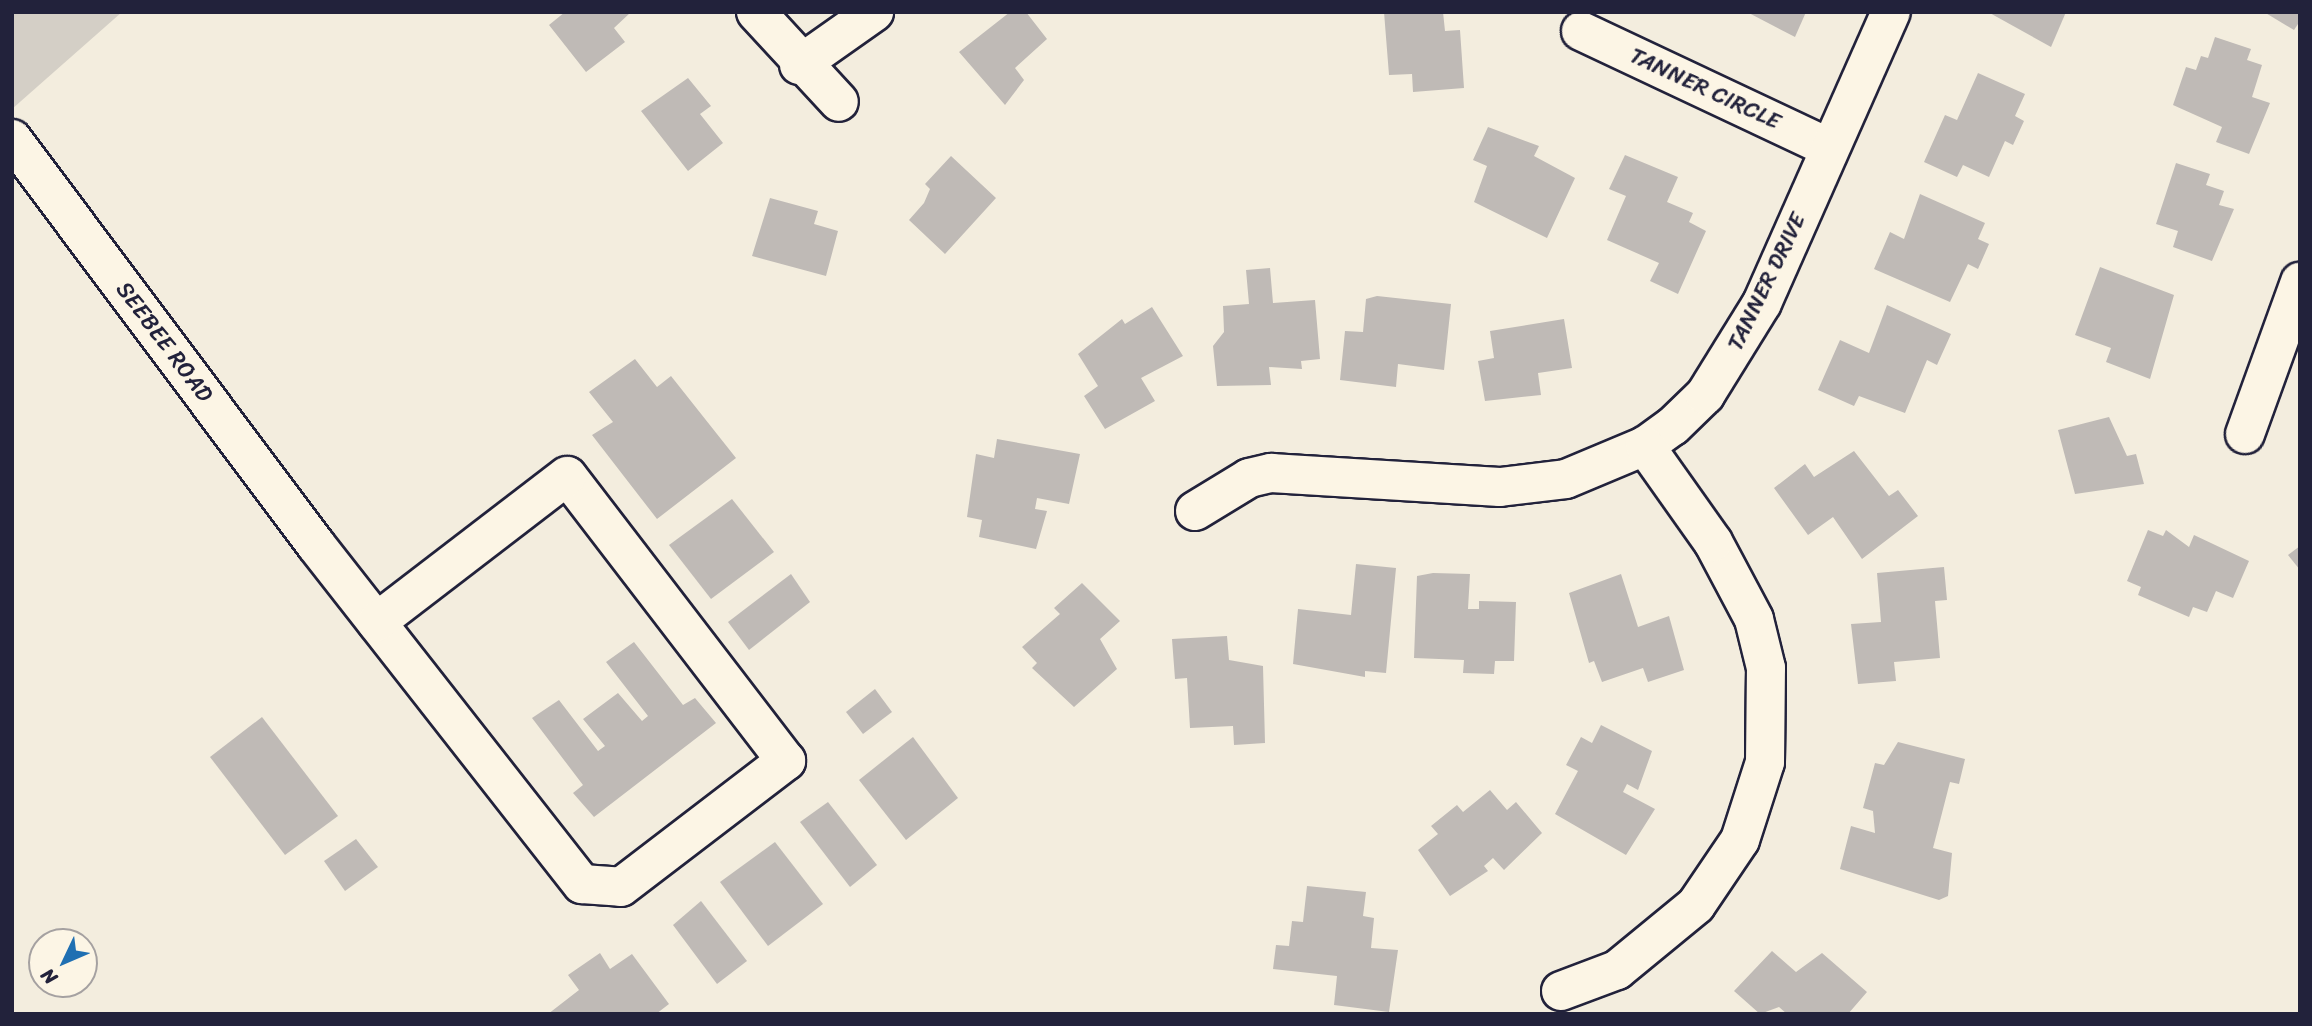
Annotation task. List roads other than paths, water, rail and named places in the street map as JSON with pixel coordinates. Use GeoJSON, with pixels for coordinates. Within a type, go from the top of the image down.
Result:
{"type":"FeatureCollection","features":[{"type":"Feature","properties":{"kind":"street"},"geometry":{"type":"LineString","coordinates":[[755,12],[799,65],[839,102]]}},
{"type":"Feature","properties":{"kind":"street"},"geometry":{"type":"LineString","coordinates":[[799,65],[874,12]]}},
{"type":"Feature","properties":{"kind":"street","name":"TANNER DRIVE"},"geometry":{"type":"LineString","coordinates":[[1195,512],[1249,478],[1271,473],[1500,487],[1566,479],[1645,446],[1705,395],[1738,348],[1891,12]]}},
{"type":"Feature","properties":{"kind":"street","name":"TANNER CIRCLE"},"geometry":{"type":"LineString","coordinates":[[1581,31],[1828,148]]}},
{"type":"Feature","properties":{"kind":"street","name":"SEEBEE ROAD"},"geometry":{"type":"LineString","coordinates":[[12,139],[316,545],[582,884],[621,887],[786,761],[568,476],[377,622]]}},
{"type":"Feature","properties":{"kind":"street"},"geometry":{"type":"LineString","coordinates":[[2245,434],[2300,282]]}},
{"type":"Feature","properties":{"kind":"street"},"geometry":{"type":"LineString","coordinates":[[1561,990],[1617,970],[1696,905],[1740,840],[1765,762],[1766,668],[1754,619],[1713,542],[1645,446]]}}]}
